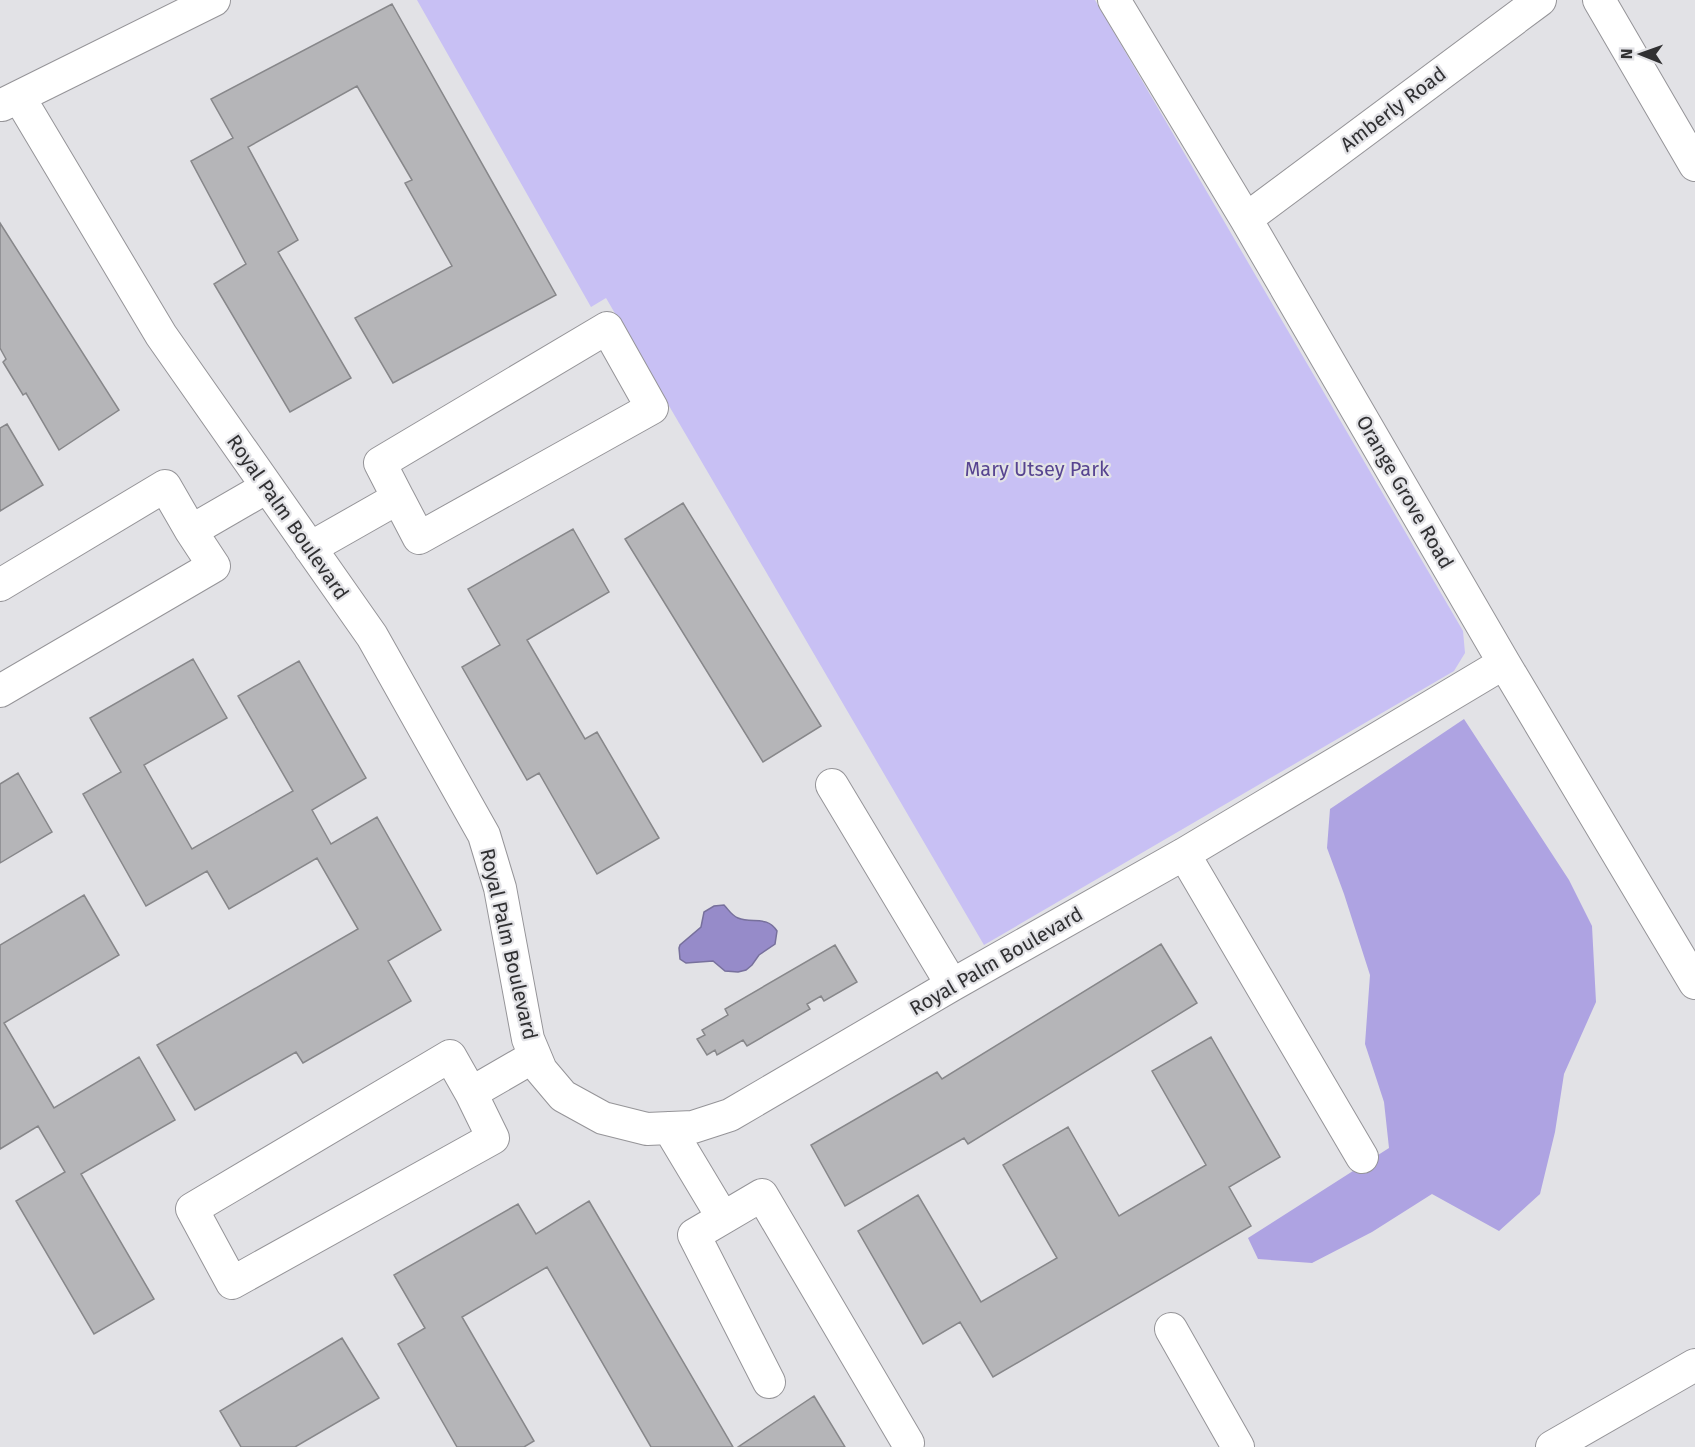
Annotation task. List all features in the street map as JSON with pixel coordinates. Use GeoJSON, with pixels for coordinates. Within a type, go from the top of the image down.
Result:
{"type":"FeatureCollection","features":[{"type":"Feature","properties":{"kind":"street"},"geometry":{"type":"LineString","coordinates":[[10,101],[214,0]]}},
{"type":"Feature","properties":{"kind":"street","name":"Orange Grove Road"},"geometry":{"type":"LineString","coordinates":[[1114,0],[1246,219],[1504,663],[1695,983]]}},
{"type":"Feature","properties":{"kind":"street","name":"Amberly Road"},"geometry":{"type":"LineString","coordinates":[[1246,219],[1540,0]]}},
{"type":"Feature","properties":{"kind":"street"},"geometry":{"type":"LineString","coordinates":[[1599,0],[1695,165]]}},
{"type":"Feature","properties":{"kind":"street","name":"Royal Palm Boulevard"},"geometry":{"type":"LineString","coordinates":[[10,101],[161,335],[372,636],[484,836],[500,888],[528,1039],[541,1070],[562,1096],[603,1118],[647,1129],[693,1127],[730,1115],[952,985],[1184,854],[1504,663]]}},
{"type":"Feature","properties":{"kind":"street"},"geometry":{"type":"LineString","coordinates":[[607,328],[652,408],[419,538],[399,498],[380,463],[607,328]]}},
{"type":"Feature","properties":{"kind":"street"},"geometry":{"type":"LineString","coordinates":[[0,585],[165,486],[214,566],[0,691]]}},
{"type":"Feature","properties":{"kind":"street"},"geometry":{"type":"LineString","coordinates":[[191,531],[267,487]]}},
{"type":"Feature","properties":{"kind":"street"},"geometry":{"type":"LineString","coordinates":[[310,548],[399,498]]}},
{"type":"Feature","properties":{"kind":"street"},"geometry":{"type":"LineString","coordinates":[[832,785],[952,985]]}},
{"type":"Feature","properties":{"kind":"street"},"geometry":{"type":"LineString","coordinates":[[1184,854],[1362,1157]]}},
{"type":"Feature","properties":{"kind":"street"},"geometry":{"type":"LineString","coordinates":[[450,1056],[471,1093],[493,1138],[232,1283],[192,1209],[450,1056]]}},
{"type":"Feature","properties":{"kind":"street"},"geometry":{"type":"LineString","coordinates":[[471,1093],[535,1056]]}},
{"type":"Feature","properties":{"kind":"street"},"geometry":{"type":"LineString","coordinates":[[669,1128],[723,1218]]}},
{"type":"Feature","properties":{"kind":"street"},"geometry":{"type":"LineString","coordinates":[[769,1382],[694,1235],[762,1195],[908,1443]]}},
{"type":"Feature","properties":{"kind":"street"},"geometry":{"type":"LineString","coordinates":[[1172,1329],[1238,1447]]}},
{"type":"Feature","properties":{"kind":"street"},"geometry":{"type":"LineString","coordinates":[[1552,1447],[1695,1365]]}},
{"type":"Feature","properties":{"kind":"green space","name":"Mary Utsey Park"},"geometry":{"type":"Polygon","coordinates":[[[417,0],[1095,0],[1463,631],[1465,653],[1454,671],[984,945],[606,298],[591,307],[417,0]]]}},
{"type":"Feature","properties":{"kind":"shaded area"},"geometry":{"type":"Polygon","coordinates":[[[1464,719],[1569,880],[1592,926],[1596,1002],[1564,1074],[1555,1132],[1540,1194],[1499,1231],[1432,1194],[1372,1232],[1312,1263],[1258,1259],[1248,1238],[1389,1148],[1384,1102],[1365,1044],[1370,975],[1327,848],[1330,809],[1464,719]]]}},
{"type":"Feature","properties":{"kind":"shaded area"},"geometry":{"type":"Polygon","coordinates":[[[724,905],[738,918],[764,921],[773,926],[777,931],[775,944],[759,955],[746,970],[738,972],[725,971],[713,961],[686,963],[680,959],[680,945],[701,927],[704,912],[714,906],[724,905]]]}},
{"type":"Feature","properties":{"kind":"building"},"geometry":{"type":"Polygon","coordinates":[[[392,4],[556,295],[393,383],[355,318],[452,266],[405,183],[412,180],[357,86],[248,147],[298,240],[278,252],[351,378],[290,412],[214,284],[246,264],[191,161],[233,138],[211,99],[392,4]]]}},
{"type":"Feature","properties":{"kind":"building"},"geometry":{"type":"Polygon","coordinates":[[[0,223],[119,410],[59,450],[26,393],[23,395],[3,362],[6,359],[0,348],[0,223]]]}},
{"type":"Feature","properties":{"kind":"building"},"geometry":{"type":"Polygon","coordinates":[[[7,424],[43,485],[0,511],[0,428],[7,424]]]}},
{"type":"Feature","properties":{"kind":"building"},"geometry":{"type":"Polygon","coordinates":[[[683,503],[821,726],[763,762],[625,539],[683,503]]]}},
{"type":"Feature","properties":{"kind":"building"},"geometry":{"type":"Polygon","coordinates":[[[573,529],[609,592],[527,640],[585,739],[597,732],[659,838],[597,874],[539,773],[527,780],[462,667],[500,645],[468,589],[573,529]]]}},
{"type":"Feature","properties":{"kind":"building"},"geometry":{"type":"Polygon","coordinates":[[[193,659],[227,718],[144,765],[192,849],[293,791],[238,696],[299,661],[366,778],[312,810],[331,844],[377,817],[441,930],[388,961],[411,1001],[303,1063],[296,1052],[195,1110],[157,1045],[358,929],[317,858],[229,909],[207,871],[146,906],[83,794],[121,772],[90,718],[193,659]]]}},
{"type":"Feature","properties":{"kind":"building"},"geometry":{"type":"Polygon","coordinates":[[[18,773],[52,832],[0,863],[0,784],[18,773]]]}},
{"type":"Feature","properties":{"kind":"building"},"geometry":{"type":"Polygon","coordinates":[[[84,895],[119,955],[4,1023],[54,1108],[139,1057],[175,1120],[81,1174],[154,1299],[94,1334],[16,1201],[65,1172],[38,1126],[0,1149],[0,945],[84,895]]]}},
{"type":"Feature","properties":{"kind":"building"},"geometry":{"type":"Polygon","coordinates":[[[1161,944],[1197,1003],[968,1144],[964,1138],[845,1206],[811,1145],[937,1072],[942,1079],[1161,944]]]}},
{"type":"Feature","properties":{"kind":"building"},"geometry":{"type":"Polygon","coordinates":[[[835,945],[857,982],[824,1001],[821,996],[807,1004],[810,1009],[747,1046],[743,1040],[717,1055],[715,1050],[707,1055],[697,1039],[705,1035],[702,1030],[728,1015],[725,1009],[835,945]]]}},
{"type":"Feature","properties":{"kind":"building"},"geometry":{"type":"Polygon","coordinates":[[[1211,1037],[1280,1157],[1229,1187],[1251,1226],[993,1377],[960,1322],[923,1344],[858,1231],[918,1195],[981,1302],[1057,1258],[1003,1165],[1068,1127],[1119,1216],[1206,1165],[1152,1071],[1211,1037]]]}},
{"type":"Feature","properties":{"kind":"building"},"geometry":{"type":"Polygon","coordinates":[[[589,1201],[733,1447],[651,1447],[547,1267],[462,1317],[534,1441],[524,1447],[457,1447],[398,1344],[425,1328],[394,1275],[518,1204],[536,1234],[589,1201]]]}},
{"type":"Feature","properties":{"kind":"building"},"geometry":{"type":"Polygon","coordinates":[[[342,1338],[379,1398],[295,1447],[241,1447],[220,1411],[342,1338]]]}},
{"type":"Feature","properties":{"kind":"building"},"geometry":{"type":"Polygon","coordinates":[[[814,1396],[845,1447],[738,1447],[814,1396]]]}}]}
